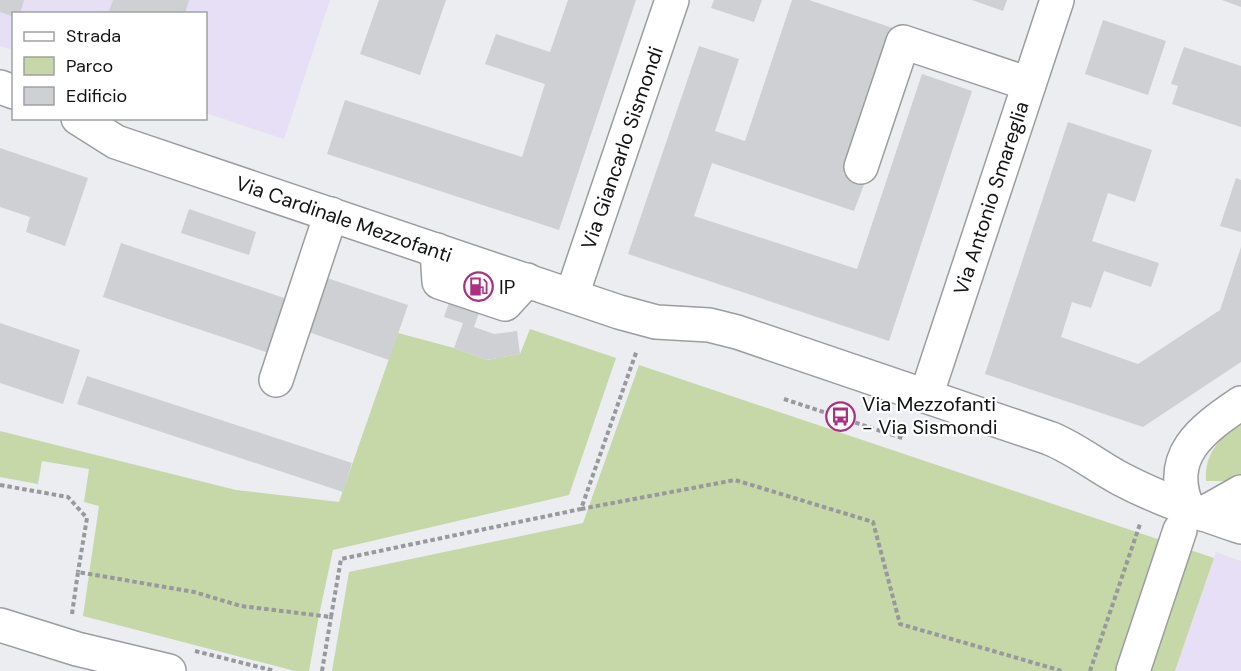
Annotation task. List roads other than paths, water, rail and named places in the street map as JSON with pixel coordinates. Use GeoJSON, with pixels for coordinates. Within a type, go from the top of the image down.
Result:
{"type":"FeatureCollection","features":[{"type":"Feature","properties":{"kind":"street","name":"Via Giancarlo Sismondi"},"geometry":{"type":"LineString","coordinates":[[572,295],[672,0]]}},
{"type":"Feature","properties":{"kind":"street","name":"Via Antonio Smareglia"},"geometry":{"type":"LineString","coordinates":[[926,396],[1057,0]]}},
{"type":"Feature","properties":{"kind":"street"},"geometry":{"type":"LineString","coordinates":[[861,167],[903,42],[1029,84]]}},
{"type":"Feature","properties":{"kind":"street","name":"Via Cardinale Mezzofanti"},"geometry":{"type":"LineString","coordinates":[[81,120],[116,142],[526,280],[656,322],[709,325],[736,332],[1062,443],[1190,518],[1241,527]]}},
{"type":"Feature","properties":{"kind":"street"},"geometry":{"type":"LineString","coordinates":[[276,380],[331,214]]}},
{"type":"Feature","properties":{"kind":"street"},"geometry":{"type":"LineString","coordinates":[[1133,671],[1190,518],[1181,487],[1182,465],[1190,444],[1215,421],[1241,403]]}},
{"type":"Feature","properties":{"kind":"street"},"geometry":{"type":"LineString","coordinates":[[1190,518],[1241,492]]}},
{"type":"Feature","properties":{"kind":"street"},"geometry":{"type":"LineString","coordinates":[[0,626],[74,634],[169,671]]}},
{"type":"Feature","properties":{"kind":"place","name":"IP"},"geometry":{"type":"Point","coordinates":[478,287]}},
{"type":"Feature","properties":{"kind":"place","name":"Via Mezzofanti - Via Sismondi"},"geometry":{"type":"Point","coordinates":[841,416]}}]}
